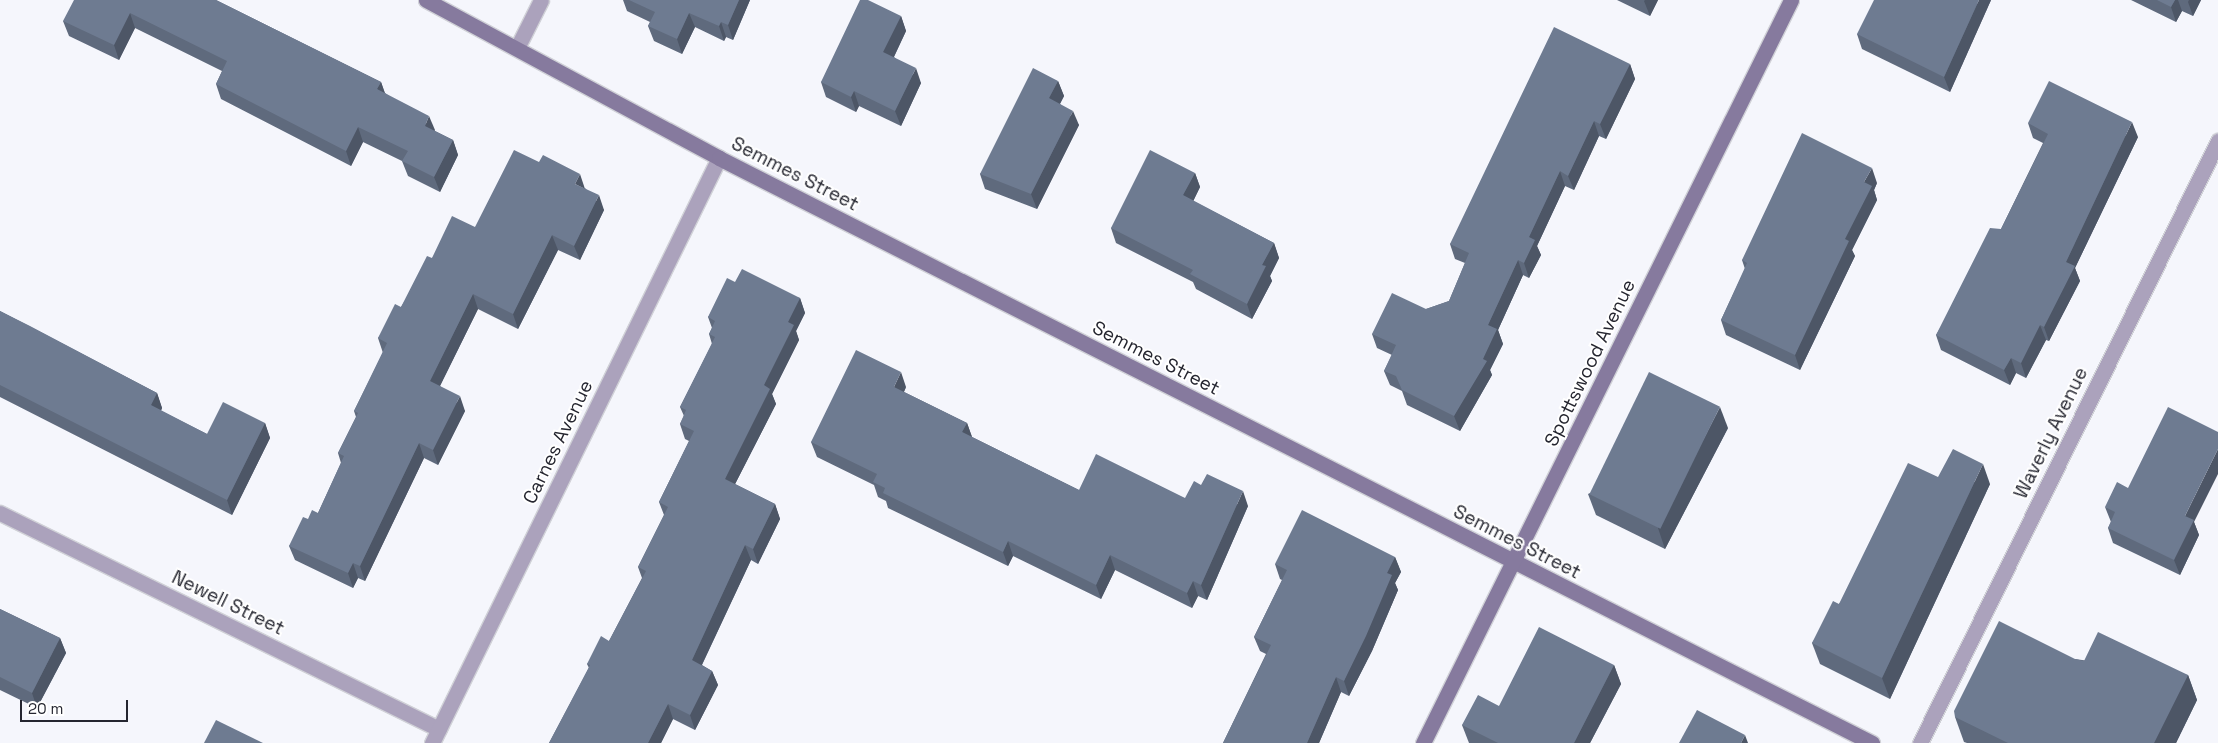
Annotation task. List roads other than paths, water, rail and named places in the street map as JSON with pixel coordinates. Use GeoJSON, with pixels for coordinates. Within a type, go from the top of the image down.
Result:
{"type":"FeatureCollection","features":[{"type":"Feature","properties":{"kind":"main road","name":"Semmes Street"},"geometry":{"type":"LineString","coordinates":[[426,0],[518,46],[719,158],[1872,743]]}},
{"type":"Feature","properties":{"kind":"main road","name":"Spottswood Avenue"},"geometry":{"type":"LineString","coordinates":[[1423,743],[1514,563],[1791,0]]}},
{"type":"Feature","properties":{"kind":"street"},"geometry":{"type":"LineString","coordinates":[[518,46],[541,0]]}},
{"type":"Feature","properties":{"kind":"street","name":"Waverly Avenue"},"geometry":{"type":"LineString","coordinates":[[1920,743],[2218,141]]}},
{"type":"Feature","properties":{"kind":"street","name":"Carnes Avenue"},"geometry":{"type":"LineString","coordinates":[[432,743],[719,158]]}},
{"type":"Feature","properties":{"kind":"street","name":"Newell Street"},"geometry":{"type":"LineString","coordinates":[[0,513],[439,728]]}}]}
